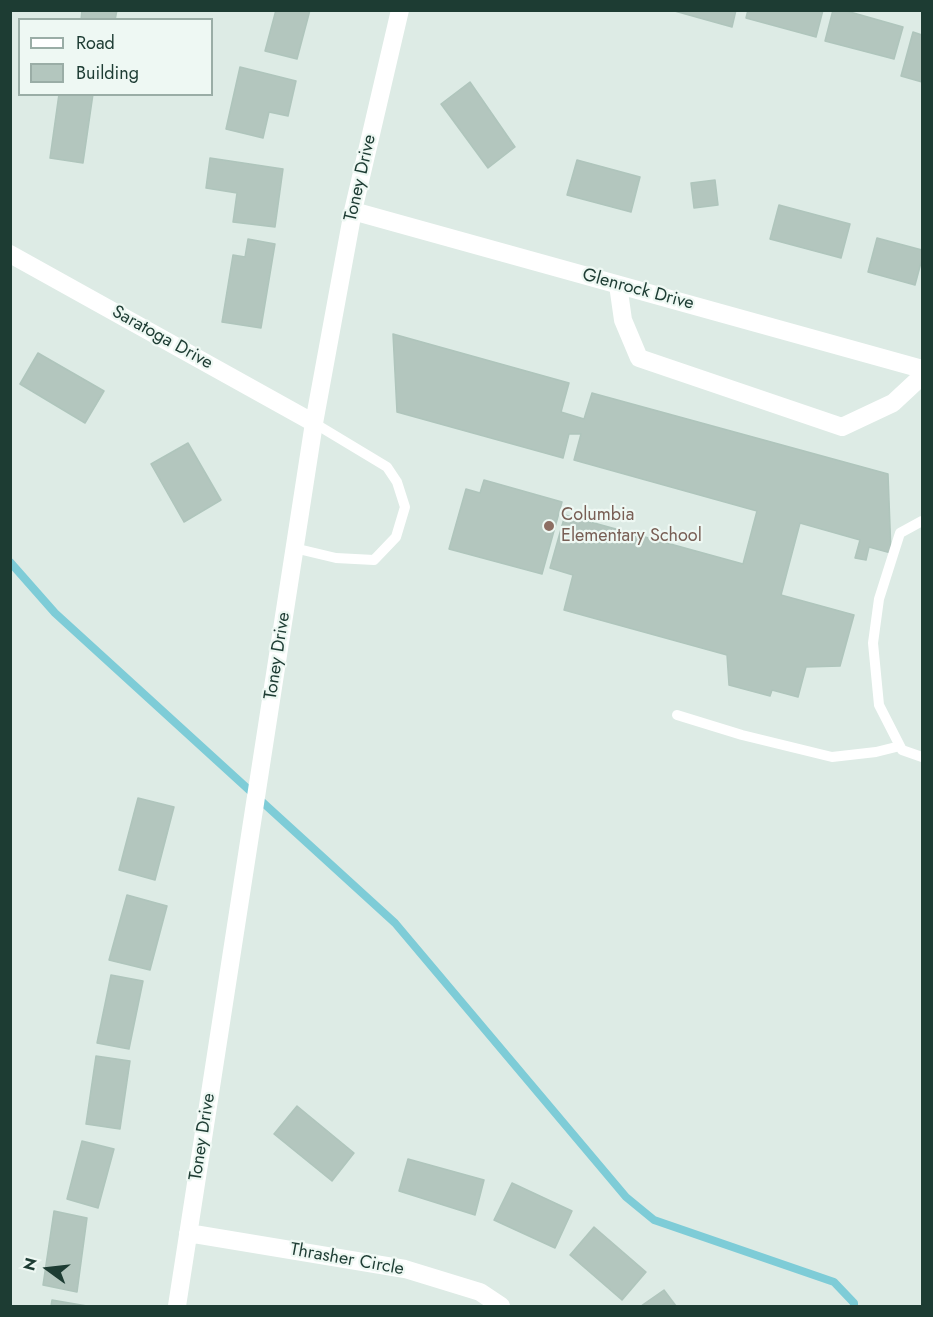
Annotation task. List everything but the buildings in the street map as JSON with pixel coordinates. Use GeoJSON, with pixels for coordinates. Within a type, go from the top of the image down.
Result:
{"type":"FeatureCollection","features":[{"type":"Feature","properties":{"kind":"street","name":"Toney Drive"},"geometry":{"type":"LineString","coordinates":[[177,1306],[314,423],[353,211],[400,10]]}},
{"type":"Feature","properties":{"kind":"street","name":"Glenrock Drive"},"geometry":{"type":"LineString","coordinates":[[353,211],[922,369]]}},
{"type":"Feature","properties":{"kind":"street","name":"Saratoga Drive"},"geometry":{"type":"LineString","coordinates":[[10,254],[314,423]]}},
{"type":"Feature","properties":{"kind":"street"},"geometry":{"type":"LineString","coordinates":[[618,285],[623,320],[639,358],[842,428],[893,403],[922,376]]}},
{"type":"Feature","properties":{"kind":"street","name":"Thrasher Circle"},"geometry":{"type":"LineString","coordinates":[[188,1233],[405,1269],[480,1292],[501,1306]]}},
{"type":"Feature","properties":{"kind":"lane"},"geometry":{"type":"LineString","coordinates":[[294,548],[336,558],[374,560],[396,537],[405,507],[397,482],[387,468],[314,423]]}},
{"type":"Feature","properties":{"kind":"lane"},"geometry":{"type":"LineString","coordinates":[[922,521],[900,533],[879,599],[873,643],[879,705],[902,750],[922,757]]}},
{"type":"Feature","properties":{"kind":"lane"},"geometry":{"type":"LineString","coordinates":[[677,715],[742,735],[832,757],[876,752],[900,746]]}},
{"type":"Feature","properties":{"kind":"waterway"},"geometry":{"type":"LineString","coordinates":[[10,562],[55,613],[395,923],[626,1197],[654,1220],[834,1282],[854,1303],[854,1306]]}},
{"type":"Feature","properties":{"kind":"place","name":"Columbia Elementary School"},"geometry":{"type":"Point","coordinates":[549,526]}}]}
